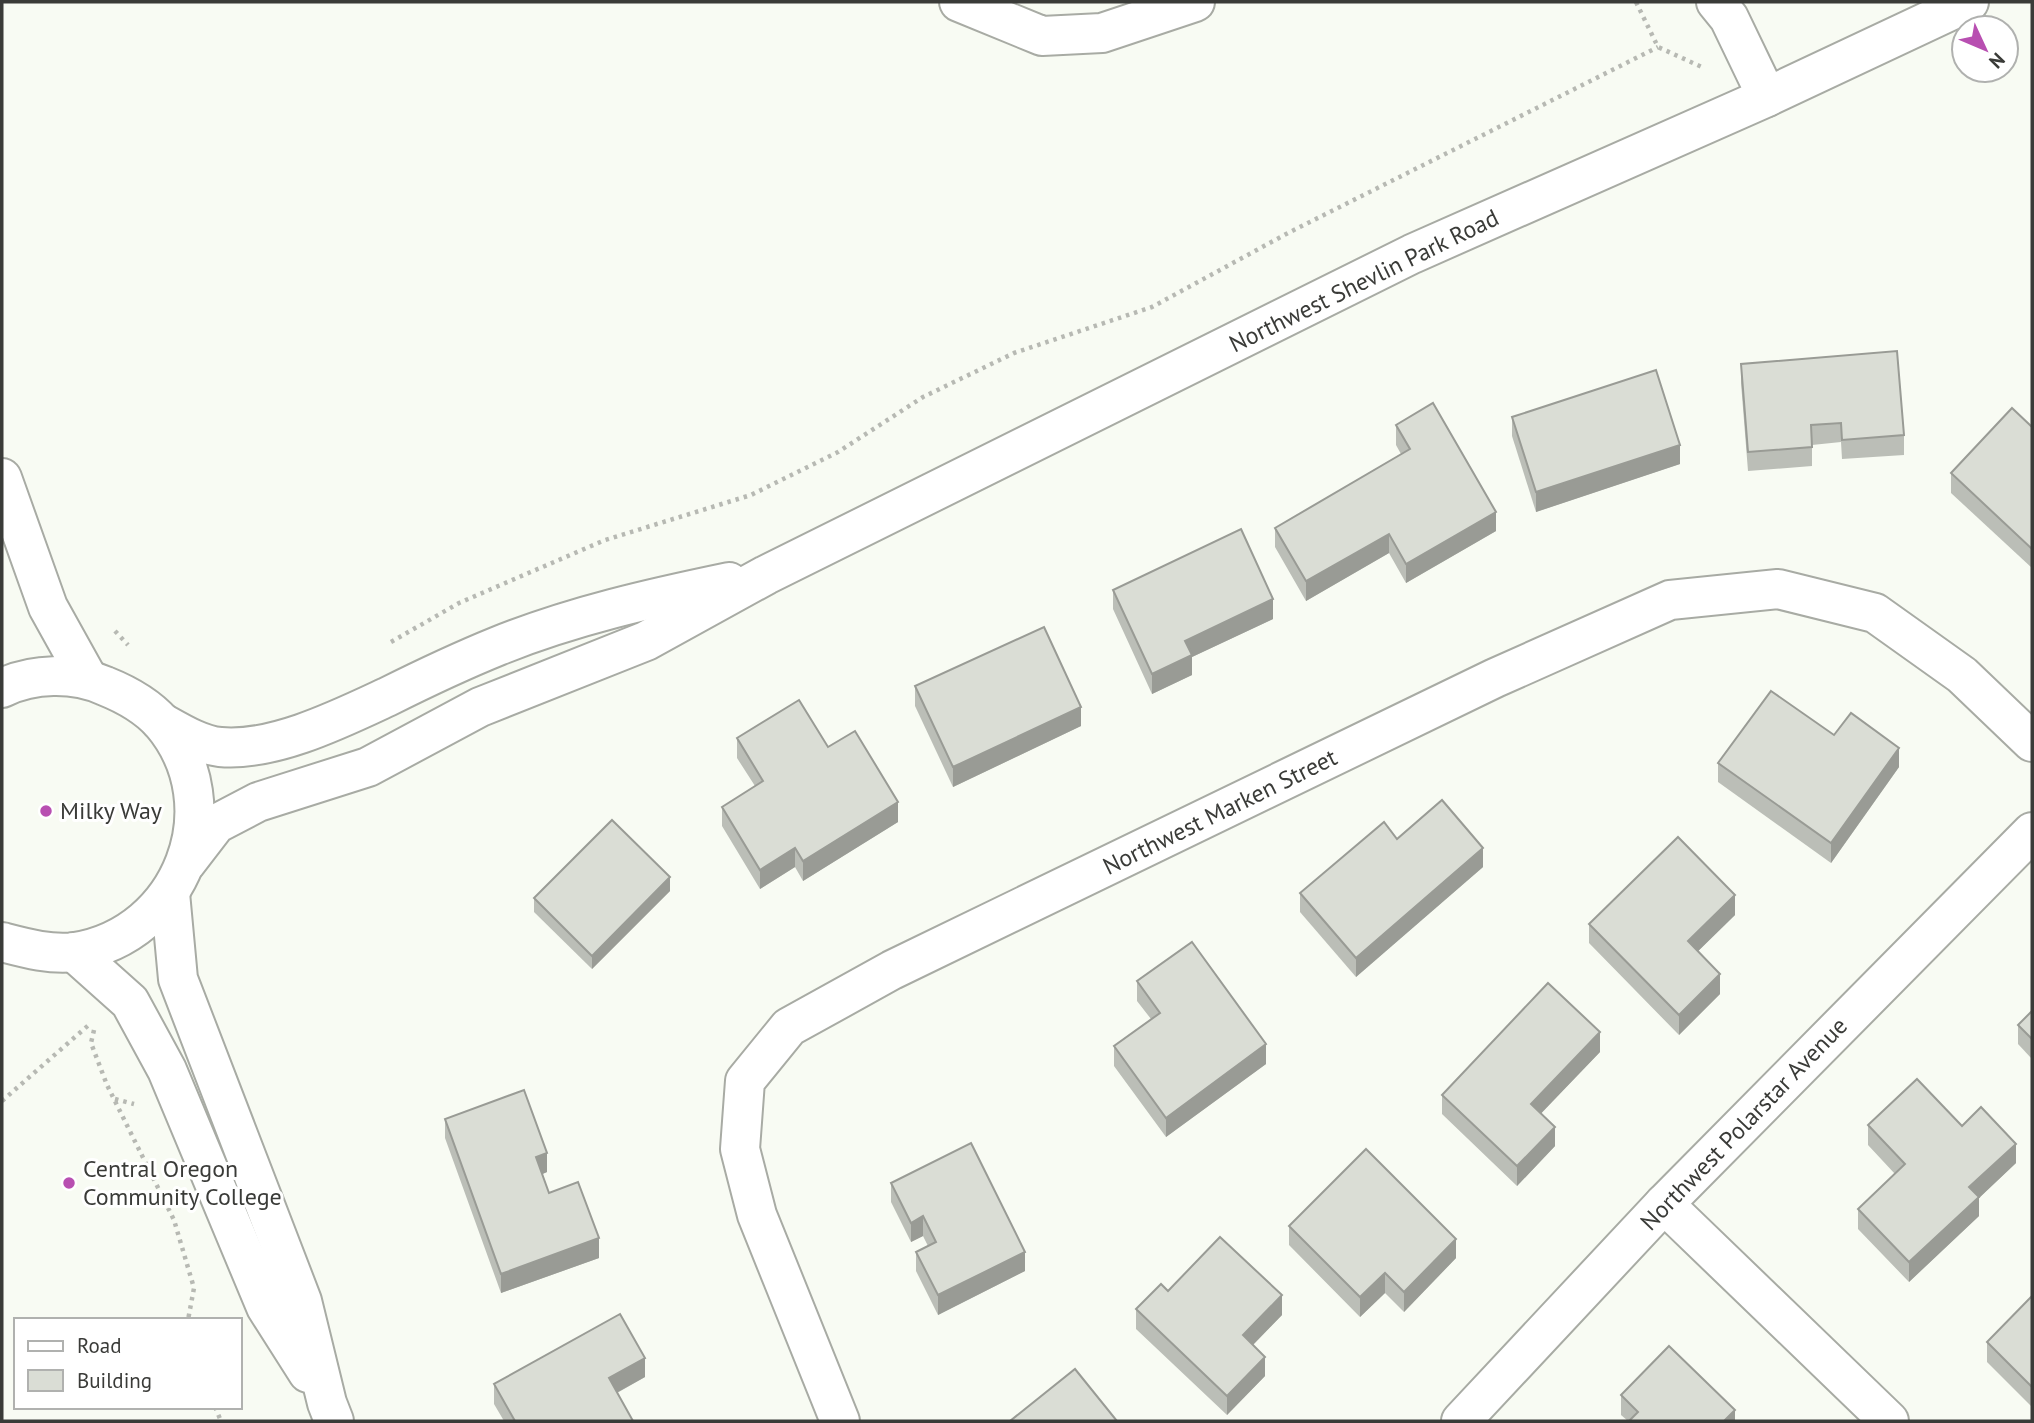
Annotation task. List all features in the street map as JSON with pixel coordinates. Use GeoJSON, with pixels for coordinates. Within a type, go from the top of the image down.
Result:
{"type":"FeatureCollection","features":[{"type":"Feature","properties":{"kind":"street"},"geometry":{"type":"LineString","coordinates":[[959,2],[1042,36],[1102,33],[1195,2]]}},
{"type":"Feature","properties":{"kind":"street"},"geometry":{"type":"LineString","coordinates":[[1716,2],[1729,18],[1767,97]]}},
{"type":"Feature","properties":{"kind":"street","name":"Northwest Shevlin Park Road"},"geometry":{"type":"LineString","coordinates":[[2,942],[38,951],[74,952],[112,941],[145,920],[216,824],[258,802],[368,767],[480,707],[646,642],[766,575],[1412,254],[1767,97],[1969,2]]}},
{"type":"Feature","properties":{"kind":"street"},"geometry":{"type":"LineString","coordinates":[[2,478],[48,607],[89,679]]}},
{"type":"Feature","properties":{"kind":"street","name":"Northwest Shevlin Park Road"},"geometry":{"type":"LineString","coordinates":[[161,722],[188,737],[218,747],[248,746],[302,734],[348,717],[387,696],[500,646],[632,603],[766,575]]}},
{"type":"Feature","properties":{"kind":"street","name":"Northwest Marken Street"},"geometry":{"type":"LineString","coordinates":[[840,1421],[757,1214],[740,1149],[745,1081],[789,1027],[892,970],[1470,690],[1670,600],[1778,589],[1875,613],[1962,674],[2032,742]]}},
{"type":"Feature","properties":{"kind":"street"},"geometry":{"type":"LineString","coordinates":[[2,688],[14,682],[51,676],[89,679],[128,695],[161,722],[182,755],[194,793],[195,825],[178,878],[178,979],[302,1301],[331,1412]]}},
{"type":"Feature","properties":{"kind":"street","name":"Northwest Polarstar Avenue"},"geometry":{"type":"LineString","coordinates":[[1461,1421],[1664,1204],[2032,832]]}},
{"type":"Feature","properties":{"kind":"street"},"geometry":{"type":"LineString","coordinates":[[74,952],[130,1002],[167,1069],[266,1307],[331,1412]]}},
{"type":"Feature","properties":{"kind":"street"},"geometry":{"type":"LineString","coordinates":[[1664,1204],[1889,1421]]}},
{"type":"Feature","properties":{"kind":"path"},"geometry":{"type":"LineString","coordinates":[[1636,2],[1658,47],[1706,69]]}},
{"type":"Feature","properties":{"kind":"path"},"geometry":{"type":"LineString","coordinates":[[388,644],[458,603],[604,540],[751,495],[838,452],[923,397],[1014,353],[1152,307],[1288,233],[1658,47]]}},
{"type":"Feature","properties":{"kind":"path"},"geometry":{"type":"LineString","coordinates":[[107,622],[132,650]]}},
{"type":"Feature","properties":{"kind":"path"},"geometry":{"type":"LineString","coordinates":[[2,1101],[96,1018],[91,1043],[114,1099],[174,1220],[194,1288],[188,1318]]}},
{"type":"Feature","properties":{"kind":"building"},"geometry":{"type":"Polygon","coordinates":[[[1897,351],[1904,435],[1842,440],[1841,423],[1811,425],[1812,447],[1748,452],[1741,364],[1897,351]]]}},
{"type":"Feature","properties":{"kind":"building"},"geometry":{"type":"Polygon","coordinates":[[[1656,370],[1680,445],[1536,492],[1512,417],[1656,370]]]}},
{"type":"Feature","properties":{"kind":"building"},"geometry":{"type":"Polygon","coordinates":[[[1433,403],[1496,512],[1406,564],[1389,534],[1306,581],[1275,528],[1410,449],[1396,425],[1433,403]]]}},
{"type":"Feature","properties":{"kind":"building"},"geometry":{"type":"Polygon","coordinates":[[[2012,408],[2032,427],[2032,549],[1951,473],[2012,408]]]}},
{"type":"Feature","properties":{"kind":"building"},"geometry":{"type":"Polygon","coordinates":[[[1241,529],[1273,599],[1185,641],[1192,655],[1152,674],[1113,590],[1241,529]]]}},
{"type":"Feature","properties":{"kind":"building"},"geometry":{"type":"Polygon","coordinates":[[[1044,627],[1081,707],[953,767],[915,686],[1044,627]]]}},
{"type":"Feature","properties":{"kind":"building"},"geometry":{"type":"Polygon","coordinates":[[[1771,691],[1834,735],[1851,713],[1899,748],[1831,843],[1718,763],[1771,691]]]}},
{"type":"Feature","properties":{"kind":"building"},"geometry":{"type":"Polygon","coordinates":[[[799,700],[828,747],[855,731],[898,802],[803,861],[795,848],[760,870],[722,807],[763,781],[737,738],[799,700]]]}},
{"type":"Feature","properties":{"kind":"building"},"geometry":{"type":"Polygon","coordinates":[[[1442,800],[1483,848],[1356,958],[1300,893],[1384,822],[1397,839],[1442,800]]]}},
{"type":"Feature","properties":{"kind":"building"},"geometry":{"type":"Polygon","coordinates":[[[612,820],[670,877],[592,956],[534,898],[612,820]]]}},
{"type":"Feature","properties":{"kind":"building"},"geometry":{"type":"Polygon","coordinates":[[[1678,837],[1735,895],[1688,941],[1720,974],[1679,1015],[1589,924],[1678,837]]]}},
{"type":"Feature","properties":{"kind":"building"},"geometry":{"type":"Polygon","coordinates":[[[1192,942],[1266,1044],[1166,1118],[1114,1046],[1160,1013],[1137,981],[1192,942]]]}},
{"type":"Feature","properties":{"kind":"building"},"geometry":{"type":"Polygon","coordinates":[[[1548,983],[1600,1032],[1531,1104],[1555,1127],[1517,1166],[1442,1095],[1548,983]]]}},
{"type":"Feature","properties":{"kind":"building"},"geometry":{"type":"Polygon","coordinates":[[[2032,1011],[2032,1039],[2018,1025],[2032,1011]]]}},
{"type":"Feature","properties":{"kind":"building"},"geometry":{"type":"Polygon","coordinates":[[[1917,1079],[1962,1126],[1981,1107],[2016,1144],[1969,1187],[1979,1197],[1909,1262],[1858,1209],[1905,1164],[1868,1125],[1917,1079]]]}},
{"type":"Feature","properties":{"kind":"building"},"geometry":{"type":"Polygon","coordinates":[[[524,1090],[547,1153],[536,1157],[549,1193],[578,1182],[599,1238],[501,1274],[445,1119],[524,1090]]]}},
{"type":"Feature","properties":{"kind":"building"},"geometry":{"type":"Polygon","coordinates":[[[971,1143],[1025,1252],[938,1295],[916,1252],[936,1242],[923,1216],[911,1223],[891,1183],[971,1143]]]}},
{"type":"Feature","properties":{"kind":"building"},"geometry":{"type":"Polygon","coordinates":[[[1366,1149],[1456,1239],[1404,1292],[1385,1273],[1360,1297],[1289,1226],[1366,1149]]]}},
{"type":"Feature","properties":{"kind":"building"},"geometry":{"type":"Polygon","coordinates":[[[1220,1237],[1282,1295],[1243,1335],[1265,1357],[1227,1396],[1136,1309],[1161,1284],[1168,1291],[1220,1237]]]}},
{"type":"Feature","properties":{"kind":"building"},"geometry":{"type":"Polygon","coordinates":[[[2032,1296],[2032,1387],[1987,1342],[2032,1296]]]}},
{"type":"Feature","properties":{"kind":"building"},"geometry":{"type":"Polygon","coordinates":[[[620,1314],[645,1358],[609,1378],[633,1421],[515,1421],[494,1384],[620,1314]]]}},
{"type":"Feature","properties":{"kind":"building"},"geometry":{"type":"Polygon","coordinates":[[[1669,1346],[1735,1410],[1724,1421],[1629,1421],[1638,1412],[1621,1395],[1669,1346]]]}},
{"type":"Feature","properties":{"kind":"building"},"geometry":{"type":"Polygon","coordinates":[[[1075,1369],[1117,1421],[1010,1421],[1075,1369]]]}},
{"type":"Feature","properties":{"kind":"place","name":"Milky Way"},"geometry":{"type":"Point","coordinates":[46,811]}},
{"type":"Feature","properties":{"kind":"place","name":"Central Oregon Community College"},"geometry":{"type":"Point","coordinates":[69,1183]}}]}
